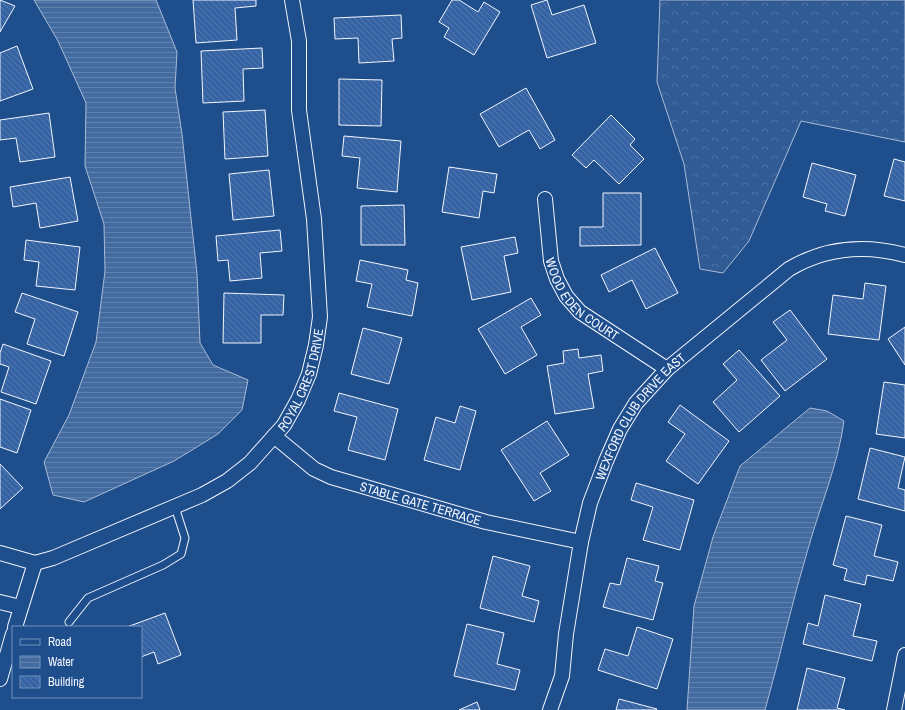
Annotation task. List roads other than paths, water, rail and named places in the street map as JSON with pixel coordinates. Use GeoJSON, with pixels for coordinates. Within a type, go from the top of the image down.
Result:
{"type":"FeatureCollection","features":[{"type":"Feature","properties":{"kind":"street","name":"ROYAL CREST DRIVE"},"geometry":{"type":"LineString","coordinates":[[35,563],[53,558],[202,495],[227,481],[250,463],[284,425],[298,400],[309,374],[316,345],[320,317],[314,219],[299,110],[299,41],[292,0]]}},
{"type":"Feature","properties":{"kind":"street","name":"WOOD EDEN COURT"},"geometry":{"type":"LineString","coordinates":[[545,199],[551,261],[557,279],[566,296],[580,312],[667,369]]}},
{"type":"Feature","properties":{"kind":"street","name":"WEXFORD CLUB DRIVE EAST"},"geometry":{"type":"LineString","coordinates":[[550,710],[562,676],[566,634],[581,542],[590,503],[620,429],[636,403],[667,369],[789,269],[807,259],[825,252],[845,249],[885,250],[905,255]]}},
{"type":"Feature","properties":{"kind":"street","name":"STABLE GATE TERRACE"},"geometry":{"type":"LineString","coordinates":[[274,436],[314,469],[331,476],[486,522],[581,542]]}},
{"type":"Feature","properties":{"kind":"street"},"geometry":{"type":"LineString","coordinates":[[1,557],[35,563],[15,626]]}},
{"type":"Feature","properties":{"kind":"street"},"geometry":{"type":"LineString","coordinates":[[0,602],[20,607]]}},
{"type":"Feature","properties":{"kind":"street"},"geometry":{"type":"LineString","coordinates":[[0,679],[4,652],[12,636]]}},
{"type":"Feature","properties":{"kind":"street"},"geometry":{"type":"LineString","coordinates":[[894,710],[905,654]]}},
{"type":"Feature","properties":{"kind":"lane"},"geometry":{"type":"LineString","coordinates":[[69,622],[88,598],[163,565],[181,554],[185,538],[175,506]]}},
{"type":"Feature","properties":{"kind":"water"},"geometry":{"type":"Polygon","coordinates":[[[34,0],[156,0],[177,52],[175,88],[182,134],[197,274],[200,343],[213,365],[248,380],[242,410],[218,434],[174,461],[84,502],[53,495],[44,462],[69,415],[96,342],[105,271],[104,224],[85,166],[86,103],[58,41],[34,0]]]}},
{"type":"Feature","properties":{"kind":"water"},"geometry":{"type":"Polygon","coordinates":[[[810,408],[827,411],[844,421],[838,454],[802,569],[765,710],[687,710],[694,606],[713,537],[740,466],[810,408]]]}}]}
